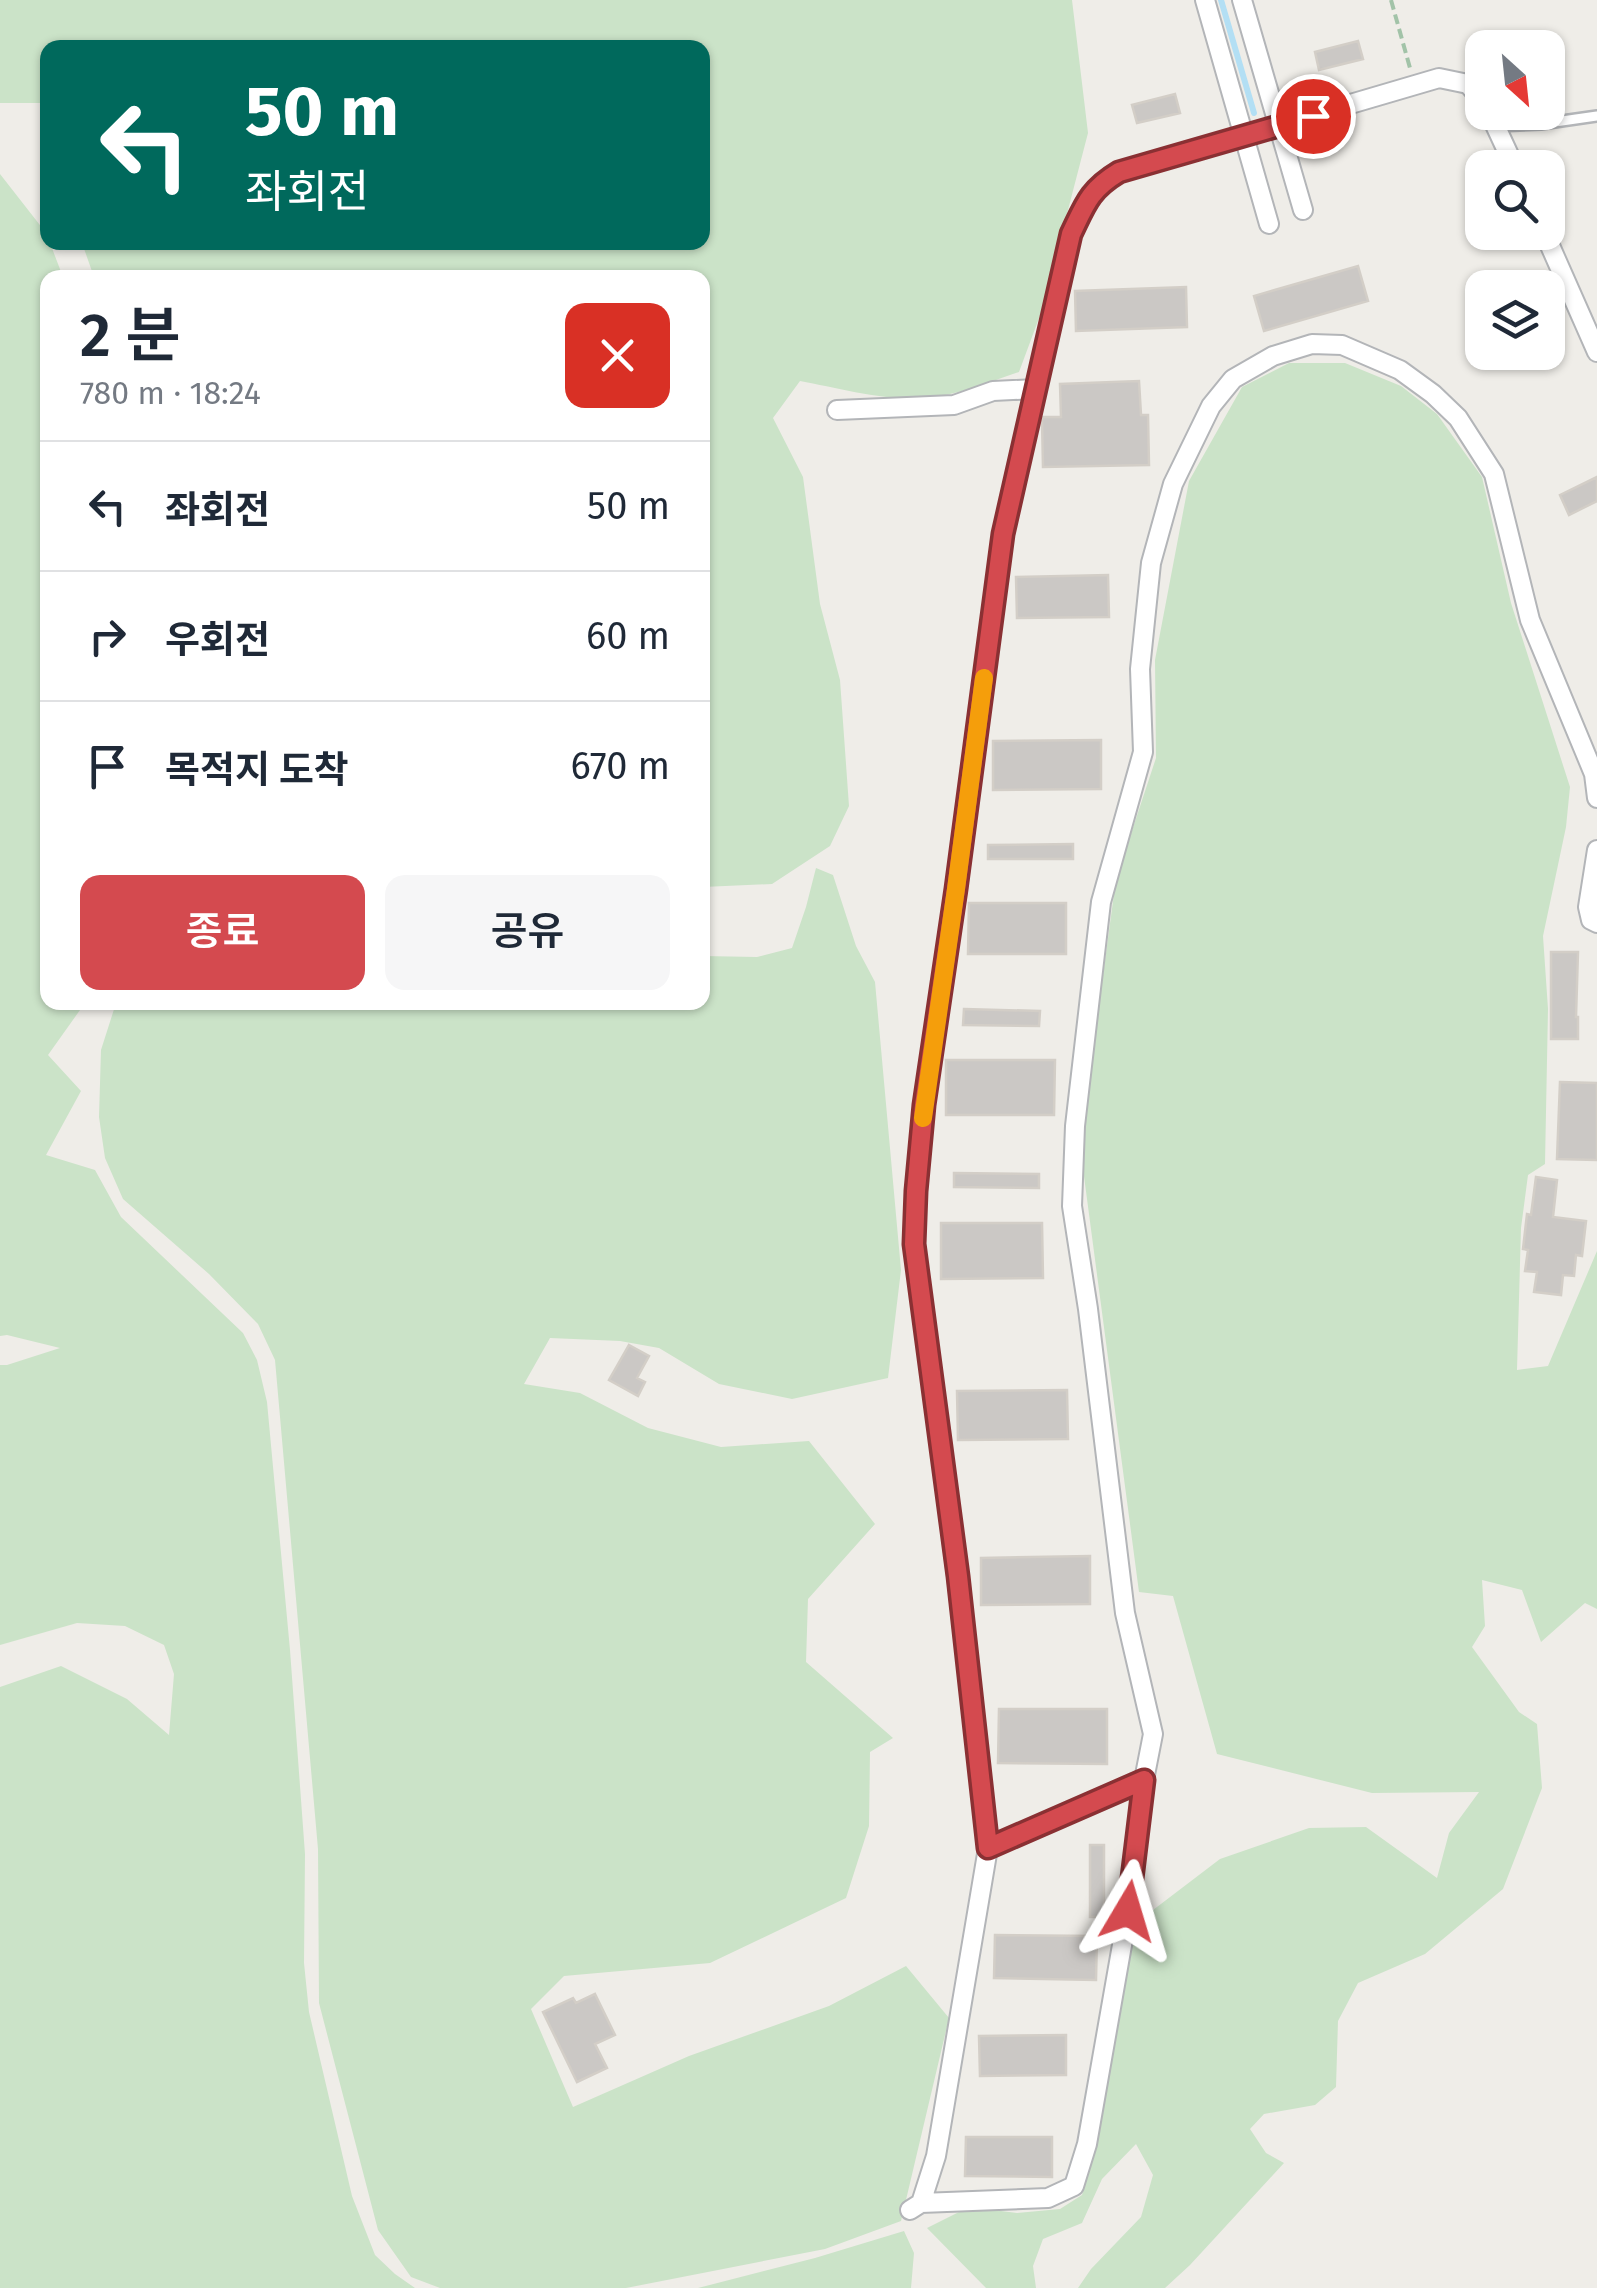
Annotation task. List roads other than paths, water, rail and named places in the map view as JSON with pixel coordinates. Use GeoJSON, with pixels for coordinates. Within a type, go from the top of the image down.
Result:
{"type":"FeatureCollection","features":[{"type":"Feature","properties":{"kind":"street"},"geometry":{"type":"LineString","coordinates":[[1205,0],[1269,224]]}},
{"type":"Feature","properties":{"kind":"street"},"geometry":{"type":"LineString","coordinates":[[1242,0],[1303,210]]}},
{"type":"Feature","properties":{"kind":"street"},"geometry":{"type":"LineString","coordinates":[[1465,83],[1439,78],[1119,172],[1099,184],[1071,234],[1003,534],[924,1105],[916,1191],[914,1244],[958,1576],[988,1848],[936,2156],[915,2207],[964,2200],[1048,2198],[1074,2186],[1086,2144],[1128,1911],[1153,1734],[1125,1613],[1072,1206],[1075,1126],[1102,902],[1143,752],[1140,669],[1151,563],[1173,484],[1211,406],[1233,378],[1273,356],[1312,344],[1342,345],[1400,370],[1458,418],[1494,474],[1530,620],[1594,774],[1597,798]]}},
{"type":"Feature","properties":{"kind":"street"},"geometry":{"type":"LineString","coordinates":[[1552,250],[1597,352]]}},
{"type":"Feature","properties":{"kind":"street"},"geometry":{"type":"LineString","coordinates":[[837,410],[954,406],[993,391],[1036,389]]}},
{"type":"Feature","properties":{"kind":"street"},"geometry":{"type":"LineString","coordinates":[[1597,850],[1588,907],[1597,923]]}},
{"type":"Feature","properties":{"kind":"street"},"geometry":{"type":"LineString","coordinates":[[988,1848],[1144,1780]]}},
{"type":"Feature","properties":{"kind":"lane"},"geometry":{"type":"LineString","coordinates":[[1565,120],[1597,116]]}},
{"type":"Feature","properties":{"kind":"waterway"},"geometry":{"type":"LineString","coordinates":[[1221,0],[1254,113]]}}]}
